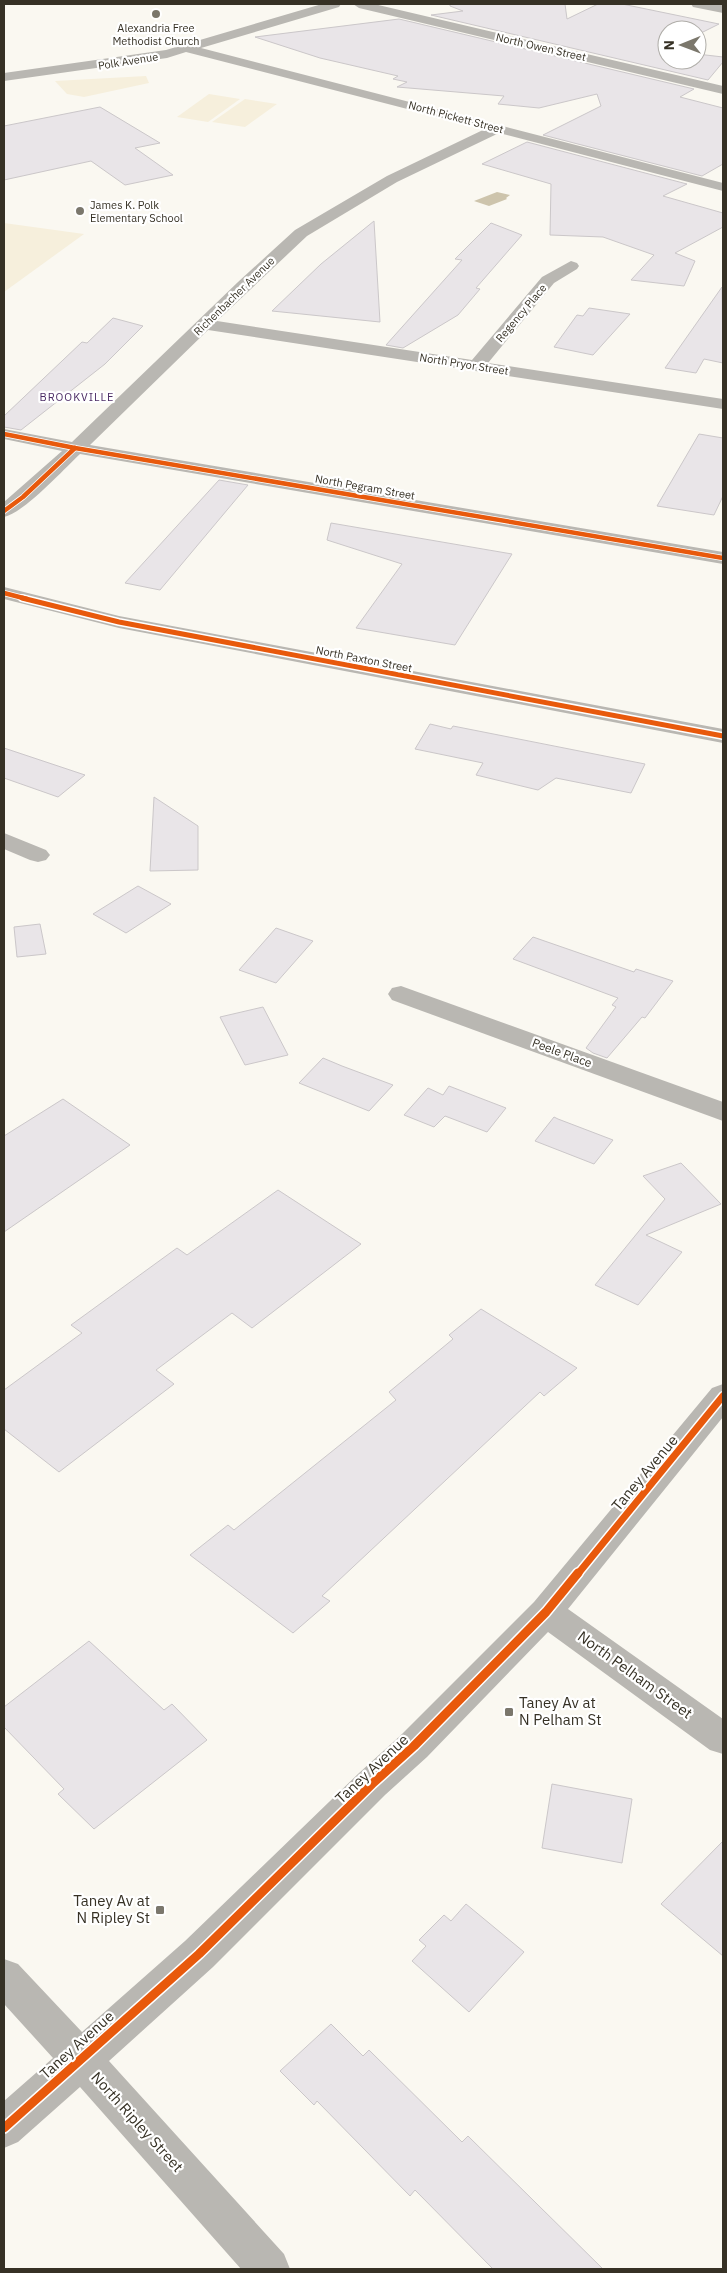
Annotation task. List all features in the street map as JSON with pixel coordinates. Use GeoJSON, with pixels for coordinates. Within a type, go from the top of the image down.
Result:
{"type":"FeatureCollection","features":[{"type":"Feature","properties":{"kind":"street","name":"Polk Avenue"},"geometry":{"type":"LineString","coordinates":[[4,77],[136,60],[188,49],[336,4]]}},
{"type":"Feature","properties":{"kind":"street","name":"North Owen Street"},"geometry":{"type":"LineString","coordinates":[[359,4],[723,90]]}},
{"type":"Feature","properties":{"kind":"street"},"geometry":{"type":"LineString","coordinates":[[696,4],[723,10]]}},
{"type":"Feature","properties":{"kind":"street","name":"North Pickett Street"},"geometry":{"type":"LineString","coordinates":[[188,49],[284,72],[723,187]]}},
{"type":"Feature","properties":{"kind":"street","name":"Richenbacher Avenue"},"geometry":{"type":"LineString","coordinates":[[4,511],[23,497],[113,414],[244,285],[301,233],[392,179],[498,128]]}},
{"type":"Feature","properties":{"kind":"street","name":"Regency Place"},"geometry":{"type":"LineString","coordinates":[[476,366],[548,280],[571,266]]}},
{"type":"Feature","properties":{"kind":"street","name":"North Pryor Street"},"geometry":{"type":"LineString","coordinates":[[205,324],[723,404]]}},
{"type":"Feature","properties":{"kind":"street","name":"North Pegram Street"},"geometry":{"type":"LineString","coordinates":[[4,434],[74,448],[723,558]]}},
{"type":"Feature","properties":{"kind":"street","name":"North Paxton Street"},"geometry":{"type":"LineString","coordinates":[[4,593],[119,622],[723,736]]}},
{"type":"Feature","properties":{"kind":"street"},"geometry":{"type":"LineString","coordinates":[[4,840],[38,855]]}},
{"type":"Feature","properties":{"kind":"street","name":"Peele Place"},"geometry":{"type":"LineString","coordinates":[[401,994],[723,1112]]}},
{"type":"Feature","properties":{"kind":"street","name":"Taney Avenue"},"geometry":{"type":"LineString","coordinates":[[4,2128],[198,1954],[372,1784],[414,1746],[546,1612],[723,1396]]}},
{"type":"Feature","properties":{"kind":"street","name":"North Pelham Street"},"geometry":{"type":"LineString","coordinates":[[546,1612],[723,1739]]}},
{"type":"Feature","properties":{"kind":"street","name":"North Ripley Street"},"geometry":{"type":"LineString","coordinates":[[4,1977],[80,2058],[269,2269]]}},
{"type":"Feature","properties":{"kind":"shaded area"},"geometry":{"type":"Polygon","coordinates":[[[146,76],[149,83],[84,97],[67,94],[55,81],[146,76]]]}},
{"type":"Feature","properties":{"kind":"shaded area"},"geometry":{"type":"Polygon","coordinates":[[[209,94],[240,99],[208,122],[177,117],[209,94]]]}},
{"type":"Feature","properties":{"kind":"shaded area"},"geometry":{"type":"Polygon","coordinates":[[[245,99],[277,104],[245,127],[212,122],[245,99]]]}},
{"type":"Feature","properties":{"kind":"shaded area"},"geometry":{"type":"Polygon","coordinates":[[[497,192],[510,195],[507,199],[489,206],[474,201],[497,192]]]}},
{"type":"Feature","properties":{"kind":"shaded area"},"geometry":{"type":"Polygon","coordinates":[[[4,223],[84,234],[4,292],[4,223]]]}},
{"type":"Feature","properties":{"kind":"building"},"geometry":{"type":"Polygon","coordinates":[[[450,4],[565,4],[567,19],[598,4],[622,4],[700,20],[657,20],[657,68],[431,15],[463,11],[450,6],[450,4]]]}},
{"type":"Feature","properties":{"kind":"building"},"geometry":{"type":"Polygon","coordinates":[[[399,19],[694,89],[680,97],[723,108],[723,164],[702,176],[543,135],[601,106],[597,94],[539,108],[498,104],[504,96],[397,87],[407,82],[393,79],[398,76],[320,58],[255,37],[399,19]]]}},
{"type":"Feature","properties":{"kind":"building"},"geometry":{"type":"Polygon","coordinates":[[[707,22],[719,24],[707,30],[707,22]]]}},
{"type":"Feature","properties":{"kind":"building"},"geometry":{"type":"Polygon","coordinates":[[[707,55],[723,57],[723,62],[708,80],[665,70],[707,70],[707,55]]]}},
{"type":"Feature","properties":{"kind":"building"},"geometry":{"type":"Polygon","coordinates":[[[100,107],[160,143],[135,148],[173,175],[125,185],[91,161],[4,180],[4,126],[100,107]]]}},
{"type":"Feature","properties":{"kind":"building"},"geometry":{"type":"Polygon","coordinates":[[[527,142],[687,184],[663,196],[723,213],[723,227],[675,253],[695,261],[684,286],[631,280],[654,255],[603,237],[550,235],[551,184],[482,164],[527,142]]]}},
{"type":"Feature","properties":{"kind":"building"},"geometry":{"type":"Polygon","coordinates":[[[374,221],[380,322],[272,311],[321,264],[374,221]]]}},
{"type":"Feature","properties":{"kind":"building"},"geometry":{"type":"Polygon","coordinates":[[[491,223],[522,235],[476,288],[480,289],[458,315],[403,348],[386,345],[462,260],[455,259],[491,223]]]}},
{"type":"Feature","properties":{"kind":"building"},"geometry":{"type":"Polygon","coordinates":[[[722,287],[723,363],[704,359],[696,373],[665,368],[722,287]]]}},
{"type":"Feature","properties":{"kind":"building"},"geometry":{"type":"Polygon","coordinates":[[[589,308],[630,314],[593,355],[554,347],[577,315],[583,316],[589,308]]]}},
{"type":"Feature","properties":{"kind":"building"},"geometry":{"type":"Polygon","coordinates":[[[113,318],[143,326],[105,364],[21,430],[4,427],[4,416],[82,342],[87,343],[113,318]]]}},
{"type":"Feature","properties":{"kind":"building"},"geometry":{"type":"Polygon","coordinates":[[[699,434],[723,438],[723,496],[714,515],[657,506],[699,434]]]}},
{"type":"Feature","properties":{"kind":"building"},"geometry":{"type":"Polygon","coordinates":[[[219,480],[248,485],[160,590],[125,583],[219,480]]]}},
{"type":"Feature","properties":{"kind":"building"},"geometry":{"type":"Polygon","coordinates":[[[331,523],[512,554],[455,645],[356,628],[402,564],[327,540],[331,523]]]}},
{"type":"Feature","properties":{"kind":"building"},"geometry":{"type":"Polygon","coordinates":[[[430,724],[451,729],[453,726],[645,764],[631,793],[556,778],[538,790],[476,775],[483,763],[415,749],[430,724]]]}},
{"type":"Feature","properties":{"kind":"building"},"geometry":{"type":"Polygon","coordinates":[[[4,748],[85,775],[58,797],[4,778],[4,748]]]}},
{"type":"Feature","properties":{"kind":"building"},"geometry":{"type":"Polygon","coordinates":[[[154,797],[198,826],[198,870],[150,871],[154,797]]]}},
{"type":"Feature","properties":{"kind":"building"},"geometry":{"type":"Polygon","coordinates":[[[138,886],[171,904],[126,933],[93,914],[138,886]]]}},
{"type":"Feature","properties":{"kind":"building"},"geometry":{"type":"Polygon","coordinates":[[[40,924],[46,954],[17,957],[14,927],[40,924]]]}},
{"type":"Feature","properties":{"kind":"building"},"geometry":{"type":"Polygon","coordinates":[[[276,928],[313,941],[276,983],[239,970],[276,928]]]}},
{"type":"Feature","properties":{"kind":"building"},"geometry":{"type":"Polygon","coordinates":[[[533,937],[634,972],[636,969],[673,981],[645,1018],[642,1017],[607,1058],[593,1053],[586,1048],[616,1007],[612,1005],[618,998],[513,959],[533,937]]]}},
{"type":"Feature","properties":{"kind":"building"},"geometry":{"type":"Polygon","coordinates":[[[263,1007],[288,1055],[245,1065],[220,1017],[263,1007]]]}},
{"type":"Feature","properties":{"kind":"building"},"geometry":{"type":"Polygon","coordinates":[[[323,1058],[393,1085],[369,1111],[299,1083],[323,1058]]]}},
{"type":"Feature","properties":{"kind":"building"},"geometry":{"type":"Polygon","coordinates":[[[449,1086],[506,1108],[487,1132],[445,1116],[434,1127],[404,1115],[428,1088],[443,1095],[449,1086]]]}},
{"type":"Feature","properties":{"kind":"building"},"geometry":{"type":"Polygon","coordinates":[[[63,1099],[130,1145],[4,1232],[4,1136],[63,1099]]]}},
{"type":"Feature","properties":{"kind":"building"},"geometry":{"type":"Polygon","coordinates":[[[554,1117],[613,1140],[594,1164],[535,1141],[554,1117]]]}},
{"type":"Feature","properties":{"kind":"building"},"geometry":{"type":"Polygon","coordinates":[[[681,1163],[721,1204],[646,1235],[682,1252],[638,1305],[595,1285],[665,1199],[643,1176],[681,1163]]]}},
{"type":"Feature","properties":{"kind":"building"},"geometry":{"type":"Polygon","coordinates":[[[278,1190],[361,1244],[252,1328],[232,1313],[156,1370],[174,1384],[59,1472],[4,1429],[4,1390],[82,1333],[71,1325],[177,1248],[187,1255],[278,1190]]]}},
{"type":"Feature","properties":{"kind":"building"},"geometry":{"type":"Polygon","coordinates":[[[481,1309],[577,1368],[544,1396],[540,1392],[322,1596],[330,1601],[293,1633],[190,1555],[228,1525],[234,1530],[396,1400],[389,1392],[453,1339],[449,1335],[481,1309]]]}},
{"type":"Feature","properties":{"kind":"building"},"geometry":{"type":"Polygon","coordinates":[[[89,1641],[164,1710],[172,1704],[207,1740],[94,1829],[58,1794],[64,1789],[4,1727],[4,1707],[89,1641]]]}},
{"type":"Feature","properties":{"kind":"building"},"geometry":{"type":"Polygon","coordinates":[[[552,1784],[632,1799],[622,1863],[542,1848],[552,1784]]]}},
{"type":"Feature","properties":{"kind":"building"},"geometry":{"type":"Polygon","coordinates":[[[723,1841],[723,1956],[661,1904],[723,1841]]]}},
{"type":"Feature","properties":{"kind":"building"},"geometry":{"type":"Polygon","coordinates":[[[466,1904],[524,1952],[469,2012],[412,1961],[426,1946],[419,1940],[444,1915],[451,1921],[466,1904]]]}},
{"type":"Feature","properties":{"kind":"building"},"geometry":{"type":"Polygon","coordinates":[[[331,2024],[363,2056],[369,2050],[462,2142],[468,2136],[603,2269],[493,2269],[415,2190],[410,2196],[317,2101],[314,2105],[280,2071],[331,2024]]]}},
{"type":"Feature","properties":{"kind":"cycle path"},"geometry":{"type":"LineString","coordinates":[[4,434],[75,448],[723,558]]}},
{"type":"Feature","properties":{"kind":"cycle path"},"geometry":{"type":"LineString","coordinates":[[4,511],[23,497],[75,448]]}},
{"type":"Feature","properties":{"kind":"cycle path"},"geometry":{"type":"LineString","coordinates":[[4,593],[119,622],[723,736]]}},
{"type":"Feature","properties":{"kind":"cycle path"},"geometry":{"type":"LineString","coordinates":[[4,2128],[199,1954],[372,1784],[414,1746],[546,1612],[723,1396]]}},
{"type":"Feature","properties":{"kind":"place","name":"Alexandria Free Methodist Church"},"geometry":{"type":"Point","coordinates":[156,14]}},
{"type":"Feature","properties":{"kind":"place","name":"James K. Polk Elementary School"},"geometry":{"type":"Point","coordinates":[80,211]}},
{"type":"Feature","properties":{"kind":"place","name":"Taney Av at N Pelham St"},"geometry":{"type":"Point","coordinates":[509,1712]}},
{"type":"Feature","properties":{"kind":"place","name":"Taney Av at N Ripley St"},"geometry":{"type":"Point","coordinates":[160,1910]}},
{"type":"Feature","properties":{"kind":"district","name":"BROOKVILLE"},"geometry":{"type":"Point","coordinates":[77,397]}}]}
